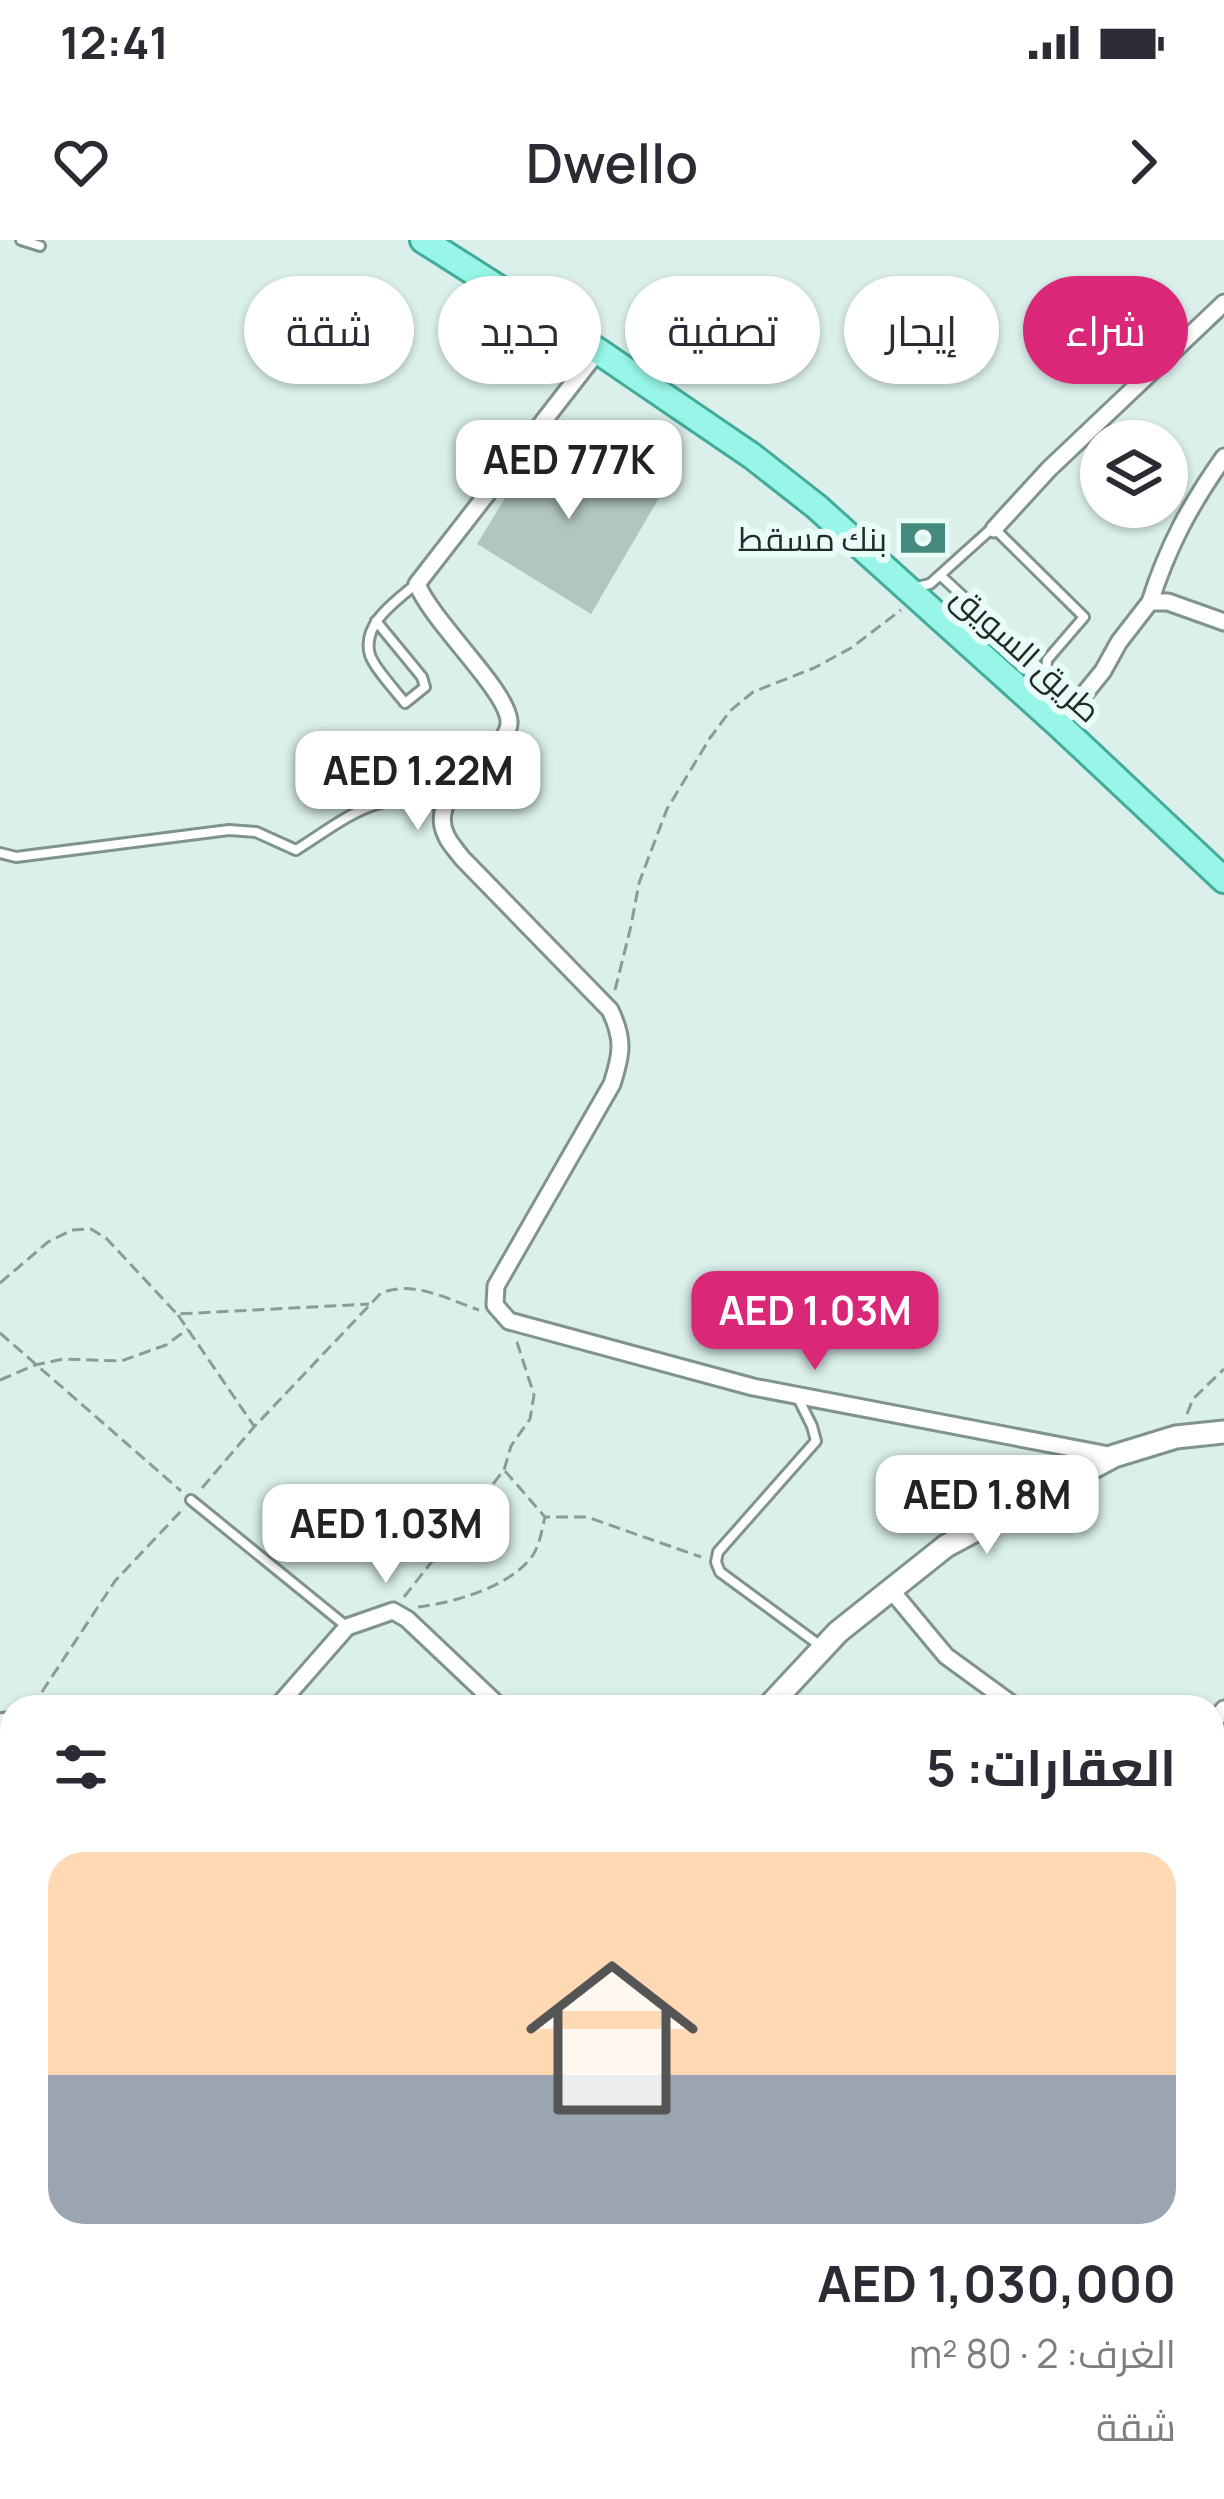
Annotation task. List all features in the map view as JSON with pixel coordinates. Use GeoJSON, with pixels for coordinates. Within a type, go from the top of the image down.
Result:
{"type":"FeatureCollection","features":[{"type":"Feature","properties":{"kind":"main road","name":"طريق السويق"},"geometry":{"type":"LineString","coordinates":[[439,244],[487,276]]}},
{"type":"Feature","properties":{"kind":"main road","name":"طريق السويق"},"geometry":{"type":"LineString","coordinates":[[601,353],[752,456],[920,594],[1224,880]]}},
{"type":"Feature","properties":{"kind":"main road"},"geometry":{"type":"LineString","coordinates":[[780,1695],[838,1632],[946,1546],[1114,1456],[1176,1437],[1224,1432]]}},
{"type":"Feature","properties":{"kind":"street"},"geometry":{"type":"LineString","coordinates":[[994,529],[1224,303]]}},
{"type":"Feature","properties":{"kind":"street"},"geometry":{"type":"LineString","coordinates":[[572,384],[417,584],[432,611],[502,700],[510,721],[507,738],[464,776],[451,796],[444,832],[462,857],[610,1010],[621,1034],[620,1060],[612,1084],[496,1286],[495,1305],[509,1321],[753,1387],[1114,1456]]}},
{"type":"Feature","properties":{"kind":"street"},"geometry":{"type":"LineString","coordinates":[[1051,718],[1103,671],[1150,602],[1187,511],[1224,457]]}},
{"type":"Feature","properties":{"kind":"street"},"geometry":{"type":"LineString","coordinates":[[1150,602],[1168,602],[1224,622]]}},
{"type":"Feature","properties":{"kind":"street"},"geometry":{"type":"LineString","coordinates":[[891,1590],[946,1656],[1000,1695]]}},
{"type":"Feature","properties":{"kind":"street"},"geometry":{"type":"LineString","coordinates":[[288,1695],[347,1627],[393,1611],[487,1695]]}},
{"type":"Feature","properties":{"kind":"lane"},"geometry":{"type":"LineString","coordinates":[[21,240],[40,246]]}},
{"type":"Feature","properties":{"kind":"lane"},"geometry":{"type":"LineString","coordinates":[[920,594],[994,529],[1084,617],[1050,654],[1035,684],[1021,691]]}},
{"type":"Feature","properties":{"kind":"lane"},"geometry":{"type":"LineString","coordinates":[[940,575],[1044,672],[1051,718]]}},
{"type":"Feature","properties":{"kind":"lane"},"geometry":{"type":"LineString","coordinates":[[376,620],[422,677],[424,687],[405,703],[370,657],[370,642],[376,620],[417,584]]}},
{"type":"Feature","properties":{"kind":"lane"},"geometry":{"type":"LineString","coordinates":[[0,854],[16,857],[229,830],[256,832],[296,850],[362,808],[400,798],[446,808]]}},
{"type":"Feature","properties":{"kind":"lane"},"geometry":{"type":"LineString","coordinates":[[797,1396],[816,1442],[718,1552],[716,1562],[720,1572],[823,1648]]}},
{"type":"Feature","properties":{"kind":"lane"},"geometry":{"type":"LineString","coordinates":[[191,1500],[347,1627]]}},
{"type":"Feature","properties":{"kind":"path"},"geometry":{"type":"LineString","coordinates":[[610,1010],[639,883],[668,809],[720,724],[753,692],[851,649],[920,594]]}},
{"type":"Feature","properties":{"kind":"path"},"geometry":{"type":"LineString","coordinates":[[0,1283],[48,1243],[73,1230],[91,1228],[177,1314],[254,1427]]}},
{"type":"Feature","properties":{"kind":"path"},"geometry":{"type":"LineString","coordinates":[[40,1695],[115,1581],[254,1427],[381,1293],[413,1287],[509,1321],[534,1395],[530,1420],[511,1446],[504,1470],[393,1611]]}},
{"type":"Feature","properties":{"kind":"path"},"geometry":{"type":"LineString","coordinates":[[177,1314],[369,1304]]}},
{"type":"Feature","properties":{"kind":"path"},"geometry":{"type":"LineString","coordinates":[[0,1380],[64,1359],[121,1361],[166,1345],[188,1329]]}},
{"type":"Feature","properties":{"kind":"path"},"geometry":{"type":"LineString","coordinates":[[0,1333],[191,1500]]}},
{"type":"Feature","properties":{"kind":"path"},"geometry":{"type":"LineString","coordinates":[[1176,1437],[1193,1399],[1224,1369]]}},
{"type":"Feature","properties":{"kind":"path"},"geometry":{"type":"LineString","coordinates":[[504,1470],[545,1517],[587,1517],[716,1562]]}},
{"type":"Feature","properties":{"kind":"path"},"geometry":{"type":"LineString","coordinates":[[393,1611],[471,1597],[519,1570],[535,1552],[545,1517]]}},
{"type":"Feature","properties":{"kind":"building"},"geometry":{"type":"Polygon","coordinates":[[[551,431],[659,498],[591,614],[477,544],[551,431]]]}},
{"type":"Feature","properties":{"kind":"place","name":"بنك مسقط"},"geometry":{"type":"Point","coordinates":[923,538]}}]}
